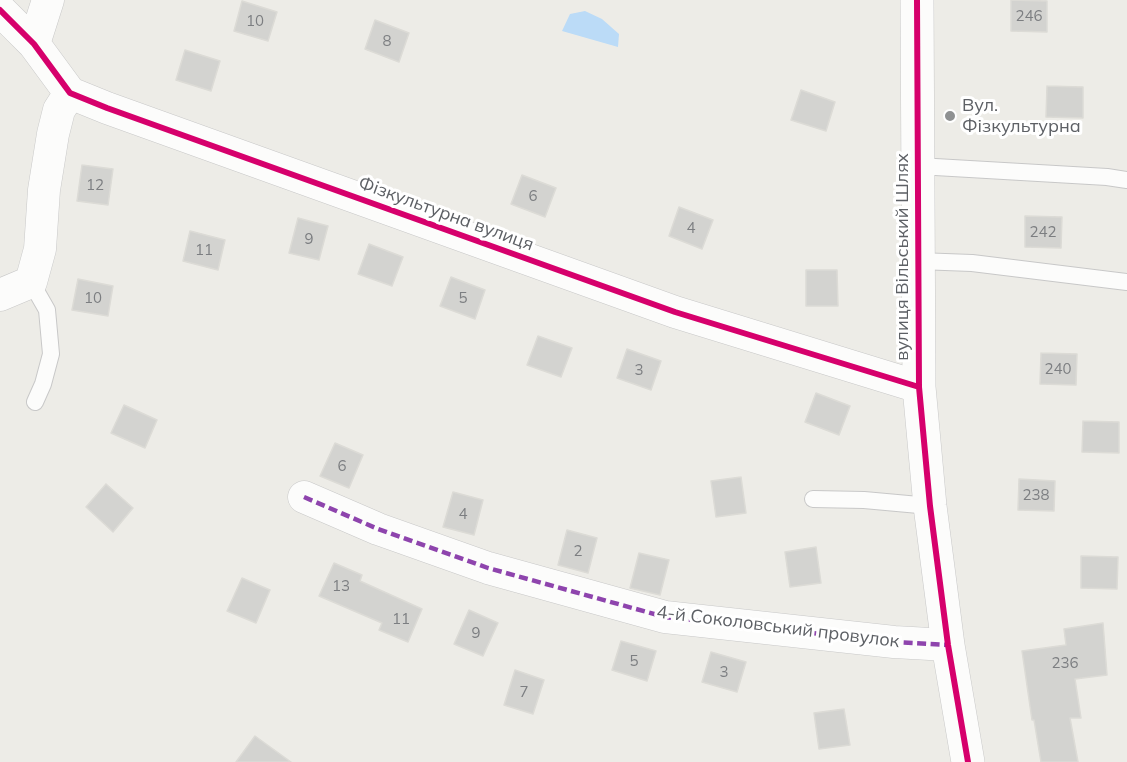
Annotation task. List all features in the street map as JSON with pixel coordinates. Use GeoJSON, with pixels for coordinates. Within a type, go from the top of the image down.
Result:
{"type":"FeatureCollection","features":[{"type":"Feature","properties":{"kind":"street"},"geometry":{"type":"LineString","coordinates":[[34,44],[48,0]]}},
{"type":"Feature","properties":{"kind":"street","name":"вулиця Вільський Шлях"},"geometry":{"type":"LineString","coordinates":[[917,0],[919,387],[930,506],[948,645],[968,762]]}},
{"type":"Feature","properties":{"kind":"street"},"geometry":{"type":"LineString","coordinates":[[0,10],[34,44],[70,93],[60,110],[53,134],[44,190],[40,249],[31,282],[0,295]]}},
{"type":"Feature","properties":{"kind":"street","name":"Фізкультурна вулиця"},"geometry":{"type":"LineString","coordinates":[[70,93],[675,312],[919,387]]}},
{"type":"Feature","properties":{"kind":"street","name":"4-й Соколовський провулок"},"geometry":{"type":"LineString","coordinates":[[304,497],[378,529],[488,568],[665,617],[894,642],[948,645]]}},
{"type":"Feature","properties":{"kind":"lane"},"geometry":{"type":"LineString","coordinates":[[918,166],[1127,180]]}},
{"type":"Feature","properties":{"kind":"lane"},"geometry":{"type":"LineString","coordinates":[[918,261],[972,263],[1127,282]]}},
{"type":"Feature","properties":{"kind":"lane"},"geometry":{"type":"LineString","coordinates":[[31,282],[47,310],[51,354],[43,384],[35,402]]}},
{"type":"Feature","properties":{"kind":"lane"},"geometry":{"type":"LineString","coordinates":[[813,500],[864,500],[930,506]]}},
{"type":"Feature","properties":{"kind":"water"},"geometry":{"type":"Polygon","coordinates":[[[585,11],[602,19],[619,34],[618,47],[562,31],[570,14],[585,11]]]}},
{"type":"Feature","properties":{"kind":"building"},"geometry":{"type":"Polygon","coordinates":[[[1011,0],[1047,1],[1047,32],[1011,31],[1011,0]]]}},
{"type":"Feature","properties":{"kind":"building"},"geometry":{"type":"Polygon","coordinates":[[[242,1],[277,12],[268,41],[234,31],[242,1]]]}},
{"type":"Feature","properties":{"kind":"building"},"geometry":{"type":"Polygon","coordinates":[[[375,20],[409,33],[399,62],[365,49],[375,20]]]}},
{"type":"Feature","properties":{"kind":"building"},"geometry":{"type":"Polygon","coordinates":[[[185,50],[220,61],[211,91],[176,80],[185,50]]]}},
{"type":"Feature","properties":{"kind":"building"},"geometry":{"type":"Polygon","coordinates":[[[1047,86],[1083,87],[1083,118],[1046,117],[1047,86]]]}},
{"type":"Feature","properties":{"kind":"building"},"geometry":{"type":"Polygon","coordinates":[[[801,90],[835,102],[826,131],[791,120],[801,90]]]}},
{"type":"Feature","properties":{"kind":"building"},"geometry":{"type":"Polygon","coordinates":[[[82,165],[113,169],[108,205],[77,201],[82,165]]]}},
{"type":"Feature","properties":{"kind":"building"},"geometry":{"type":"Polygon","coordinates":[[[522,175],[556,188],[545,217],[511,204],[522,175]]]}},
{"type":"Feature","properties":{"kind":"building"},"geometry":{"type":"Polygon","coordinates":[[[679,207],[713,220],[702,249],[669,236],[679,207]]]}},
{"type":"Feature","properties":{"kind":"building"},"geometry":{"type":"Polygon","coordinates":[[[1025,216],[1062,217],[1061,248],[1025,247],[1025,216]]]}},
{"type":"Feature","properties":{"kind":"building"},"geometry":{"type":"Polygon","coordinates":[[[298,218],[328,226],[319,260],[289,253],[298,218]]]}},
{"type":"Feature","properties":{"kind":"building"},"geometry":{"type":"Polygon","coordinates":[[[190,231],[225,240],[218,270],[183,261],[190,231]]]}},
{"type":"Feature","properties":{"kind":"building"},"geometry":{"type":"Polygon","coordinates":[[[369,244],[403,257],[392,286],[358,274],[369,244]]]}},
{"type":"Feature","properties":{"kind":"building"},"geometry":{"type":"Polygon","coordinates":[[[806,270],[837,270],[838,306],[806,306],[806,270]]]}},
{"type":"Feature","properties":{"kind":"building"},"geometry":{"type":"Polygon","coordinates":[[[451,277],[485,290],[475,319],[440,306],[451,277]]]}},
{"type":"Feature","properties":{"kind":"building"},"geometry":{"type":"Polygon","coordinates":[[[78,279],[113,286],[108,316],[72,310],[78,279]]]}},
{"type":"Feature","properties":{"kind":"building"},"geometry":{"type":"Polygon","coordinates":[[[538,336],[572,348],[561,377],[527,365],[538,336]]]}},
{"type":"Feature","properties":{"kind":"building"},"geometry":{"type":"Polygon","coordinates":[[[627,349],[661,361],[651,390],[617,378],[627,349]]]}},
{"type":"Feature","properties":{"kind":"building"},"geometry":{"type":"Polygon","coordinates":[[[1041,353],[1077,354],[1076,385],[1040,384],[1041,353]]]}},
{"type":"Feature","properties":{"kind":"building"},"geometry":{"type":"Polygon","coordinates":[[[816,393],[850,406],[839,435],[805,422],[816,393]]]}},
{"type":"Feature","properties":{"kind":"building"},"geometry":{"type":"Polygon","coordinates":[[[124,405],[157,420],[145,448],[111,433],[124,405]]]}},
{"type":"Feature","properties":{"kind":"building"},"geometry":{"type":"Polygon","coordinates":[[[1083,421],[1119,422],[1119,453],[1082,452],[1083,421]]]}},
{"type":"Feature","properties":{"kind":"building"},"geometry":{"type":"Polygon","coordinates":[[[335,443],[363,455],[349,488],[320,476],[335,443]]]}},
{"type":"Feature","properties":{"kind":"building"},"geometry":{"type":"Polygon","coordinates":[[[741,477],[746,513],[716,517],[711,481],[741,477]]]}},
{"type":"Feature","properties":{"kind":"building"},"geometry":{"type":"Polygon","coordinates":[[[1019,479],[1055,481],[1054,511],[1018,510],[1019,479]]]}},
{"type":"Feature","properties":{"kind":"building"},"geometry":{"type":"Polygon","coordinates":[[[106,484],[133,508],[113,532],[86,507],[106,484]]]}},
{"type":"Feature","properties":{"kind":"building"},"geometry":{"type":"Polygon","coordinates":[[[453,492],[483,500],[474,535],[443,527],[453,492]]]}},
{"type":"Feature","properties":{"kind":"building"},"geometry":{"type":"Polygon","coordinates":[[[567,530],[597,538],[588,573],[558,565],[567,530]]]}},
{"type":"Feature","properties":{"kind":"building"},"geometry":{"type":"Polygon","coordinates":[[[816,547],[821,583],[790,587],[785,552],[816,547]]]}},
{"type":"Feature","properties":{"kind":"building"},"geometry":{"type":"Polygon","coordinates":[[[639,553],[669,560],[660,595],[630,588],[639,553]]]}},
{"type":"Feature","properties":{"kind":"building"},"geometry":{"type":"Polygon","coordinates":[[[1081,556],[1118,557],[1117,589],[1081,588],[1081,556]]]}},
{"type":"Feature","properties":{"kind":"building"},"geometry":{"type":"Polygon","coordinates":[[[334,563],[362,575],[360,581],[422,609],[408,642],[379,630],[382,623],[319,596],[334,563]]]}},
{"type":"Feature","properties":{"kind":"building"},"geometry":{"type":"Polygon","coordinates":[[[242,578],[270,590],[256,623],[227,611],[242,578]]]}},
{"type":"Feature","properties":{"kind":"building"},"geometry":{"type":"Polygon","coordinates":[[[469,610],[498,623],[483,656],[454,644],[469,610]]]}},
{"type":"Feature","properties":{"kind":"building"},"geometry":{"type":"Polygon","coordinates":[[[1103,623],[1107,675],[1075,679],[1081,718],[1070,718],[1078,762],[1041,762],[1022,651],[1066,645],[1064,629],[1103,623]]]}},
{"type":"Feature","properties":{"kind":"building"},"geometry":{"type":"Polygon","coordinates":[[[621,641],[656,651],[647,681],[612,670],[621,641]]]}},
{"type":"Feature","properties":{"kind":"building"},"geometry":{"type":"Polygon","coordinates":[[[711,652],[746,662],[737,692],[702,682],[711,652]]]}},
{"type":"Feature","properties":{"kind":"building"},"geometry":{"type":"Polygon","coordinates":[[[515,670],[544,680],[533,714],[504,705],[515,670]]]}},
{"type":"Feature","properties":{"kind":"building"},"geometry":{"type":"Polygon","coordinates":[[[844,709],[850,745],[819,749],[814,713],[844,709]]]}},
{"type":"Feature","properties":{"kind":"building"},"geometry":{"type":"Polygon","coordinates":[[[255,736],[291,762],[236,762],[255,736]]]}},
{"type":"Feature","properties":{"kind":"marked path"},"geometry":{"type":"LineString","coordinates":[[304,497],[378,529],[488,568],[665,617],[894,642],[948,645]]}},
{"type":"Feature","properties":{"kind":"cycle path"},"geometry":{"type":"LineString","coordinates":[[917,0],[919,387],[930,506],[948,645],[968,762]]}},
{"type":"Feature","properties":{"kind":"cycle path"},"geometry":{"type":"LineString","coordinates":[[0,10],[34,44],[70,93],[675,312],[919,387]]}},
{"type":"Feature","properties":{"kind":"place","name":"Вул. Фізкультурна"},"geometry":{"type":"Point","coordinates":[950,116]}}]}
